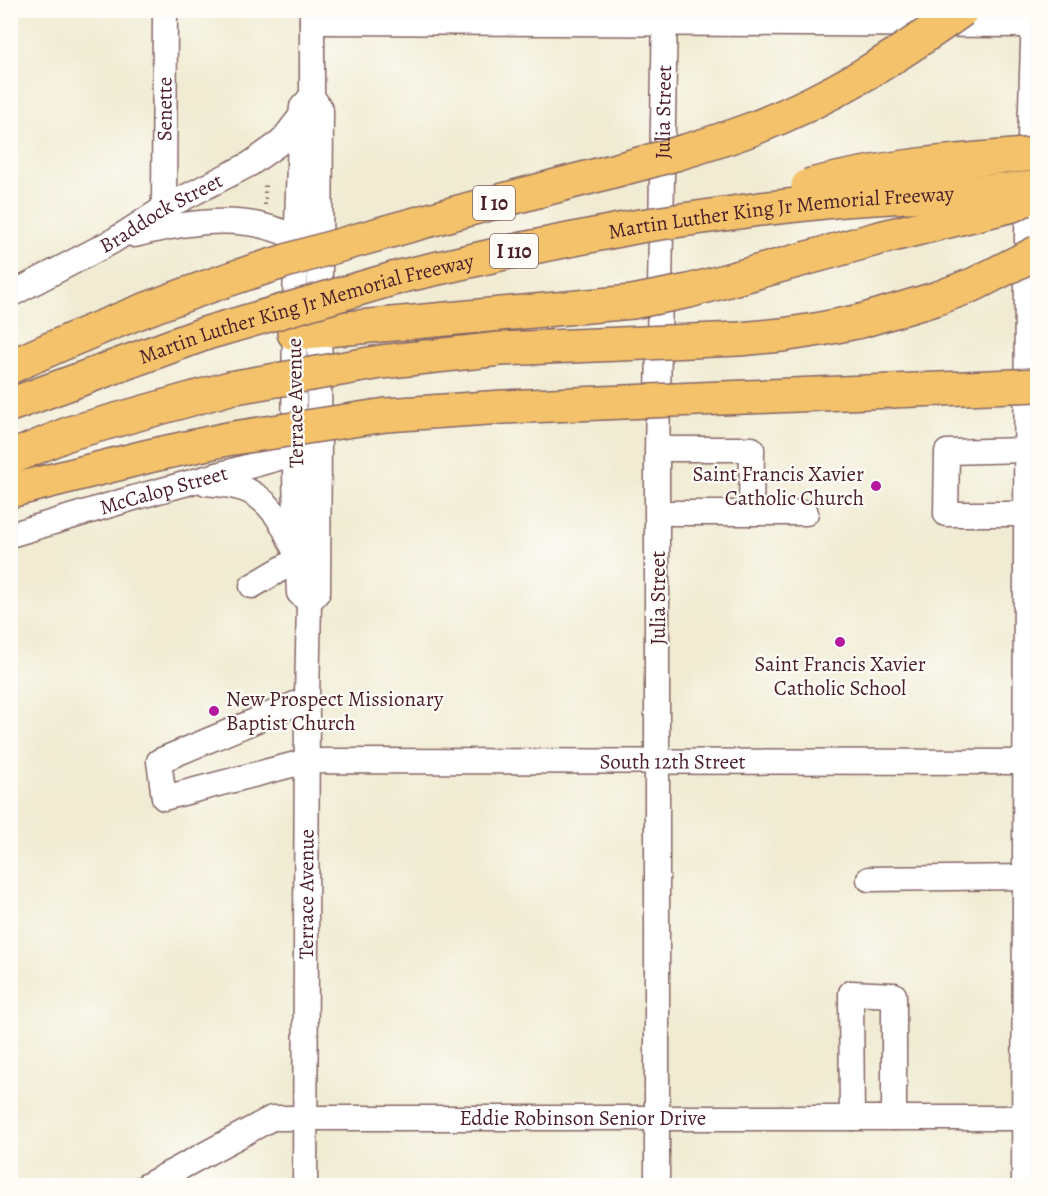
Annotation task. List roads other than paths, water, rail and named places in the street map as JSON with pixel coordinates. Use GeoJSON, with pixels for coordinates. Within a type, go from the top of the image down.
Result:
{"type":"FeatureCollection","features":[{"type":"Feature","properties":{"kind":"highway","name":"I 10"},"geometry":{"type":"LineString","coordinates":[[10,367],[151,307],[243,275],[335,246],[672,154],[754,128],[832,93],[867,74],[901,54],[962,10]]}},
{"type":"Feature","properties":{"kind":"highway"},"geometry":{"type":"LineString","coordinates":[[679,220],[820,183],[886,169],[1038,154]]}},
{"type":"Feature","properties":{"kind":"highway"},"geometry":{"type":"LineString","coordinates":[[307,332],[632,302],[688,291],[876,239],[1013,205],[1038,190]]}},
{"type":"Feature","properties":{"kind":"highway","name":"Martin Luther King Jr Memorial Freeway"},"geometry":{"type":"LineString","coordinates":[[10,405],[207,333],[403,276],[518,250],[679,220],[843,200],[1038,190]]}},
{"type":"Feature","properties":{"kind":"highway"},"geometry":{"type":"LineString","coordinates":[[10,458],[70,433],[230,388],[381,362],[489,350],[739,339],[821,329],[871,318],[938,298],[975,284],[1038,252]]}},
{"type":"Feature","properties":{"kind":"highway"},"geometry":{"type":"LineString","coordinates":[[10,491],[227,438],[386,415],[503,407],[1038,385]]}},
{"type":"Feature","properties":{"kind":"street","name":"Senette"},"geometry":{"type":"LineString","coordinates":[[164,208],[165,10]]}},
{"type":"Feature","properties":{"kind":"street"},"geometry":{"type":"LineString","coordinates":[[312,16],[1034,18],[1028,235],[1032,416],[1027,450],[1026,514],[1032,762],[1025,877],[1031,1118],[1024,1185]]}},
{"type":"Feature","properties":{"kind":"street","name":"Terrace Avenue"},"geometry":{"type":"LineString","coordinates":[[305,1185],[307,699],[309,602],[318,592],[318,447],[295,237],[307,106],[312,16]]}},
{"type":"Feature","properties":{"kind":"street","name":"Julia Street"},"geometry":{"type":"LineString","coordinates":[[657,1185],[658,449],[665,16]]}},
{"type":"Feature","properties":{"kind":"street","name":"Braddock Street"},"geometry":{"type":"LineString","coordinates":[[10,295],[113,241],[164,208],[262,156],[280,142],[307,106]]}},
{"type":"Feature","properties":{"kind":"street","name":"Terrace Avenue"},"geometry":{"type":"LineString","coordinates":[[307,106],[321,110],[321,263],[307,332],[295,454],[299,593],[309,602]]}},
{"type":"Feature","properties":{"kind":"street"},"geometry":{"type":"LineString","coordinates":[[113,241],[165,227],[193,223],[251,224],[277,229],[295,237],[309,246],[321,263]]}},
{"type":"Feature","properties":{"kind":"street","name":"McCalop Street"},"geometry":{"type":"LineString","coordinates":[[10,535],[104,506],[318,447]]}},
{"type":"Feature","properties":{"kind":"street"},"geometry":{"type":"LineString","coordinates":[[658,449],[752,450],[751,513]]}},
{"type":"Feature","properties":{"kind":"street"},"geometry":{"type":"LineString","coordinates":[[1026,514],[946,514],[947,452],[1027,450]]}},
{"type":"Feature","properties":{"kind":"street"},"geometry":{"type":"LineString","coordinates":[[197,482],[233,487],[252,493],[266,503],[281,521],[298,559],[252,586]]}},
{"type":"Feature","properties":{"kind":"street"},"geometry":{"type":"LineString","coordinates":[[658,513],[806,513]]}},
{"type":"Feature","properties":{"kind":"street","name":"South 12th Street"},"geometry":{"type":"LineString","coordinates":[[307,699],[159,761],[164,798],[307,761],[1032,762]]}},
{"type":"Feature","properties":{"kind":"street"},"geometry":{"type":"LineString","coordinates":[[869,879],[1025,877]]}},
{"type":"Feature","properties":{"kind":"street"},"geometry":{"type":"LineString","coordinates":[[852,1118],[851,993],[894,995],[894,1118]]}},
{"type":"Feature","properties":{"kind":"street","name":"Eddie Robinson Senior Drive"},"geometry":{"type":"LineString","coordinates":[[146,1185],[272,1118],[1031,1118]]}},
{"type":"Feature","properties":{"kind":"place","name":"Saint Francis Xavier Catholic Church"},"geometry":{"type":"Point","coordinates":[876,486]}},
{"type":"Feature","properties":{"kind":"place","name":"Saint Francis Xavier Catholic School"},"geometry":{"type":"Point","coordinates":[840,642]}},
{"type":"Feature","properties":{"kind":"place","name":"New Prospect Missionary Baptist Church"},"geometry":{"type":"Point","coordinates":[214,711]}}]}
